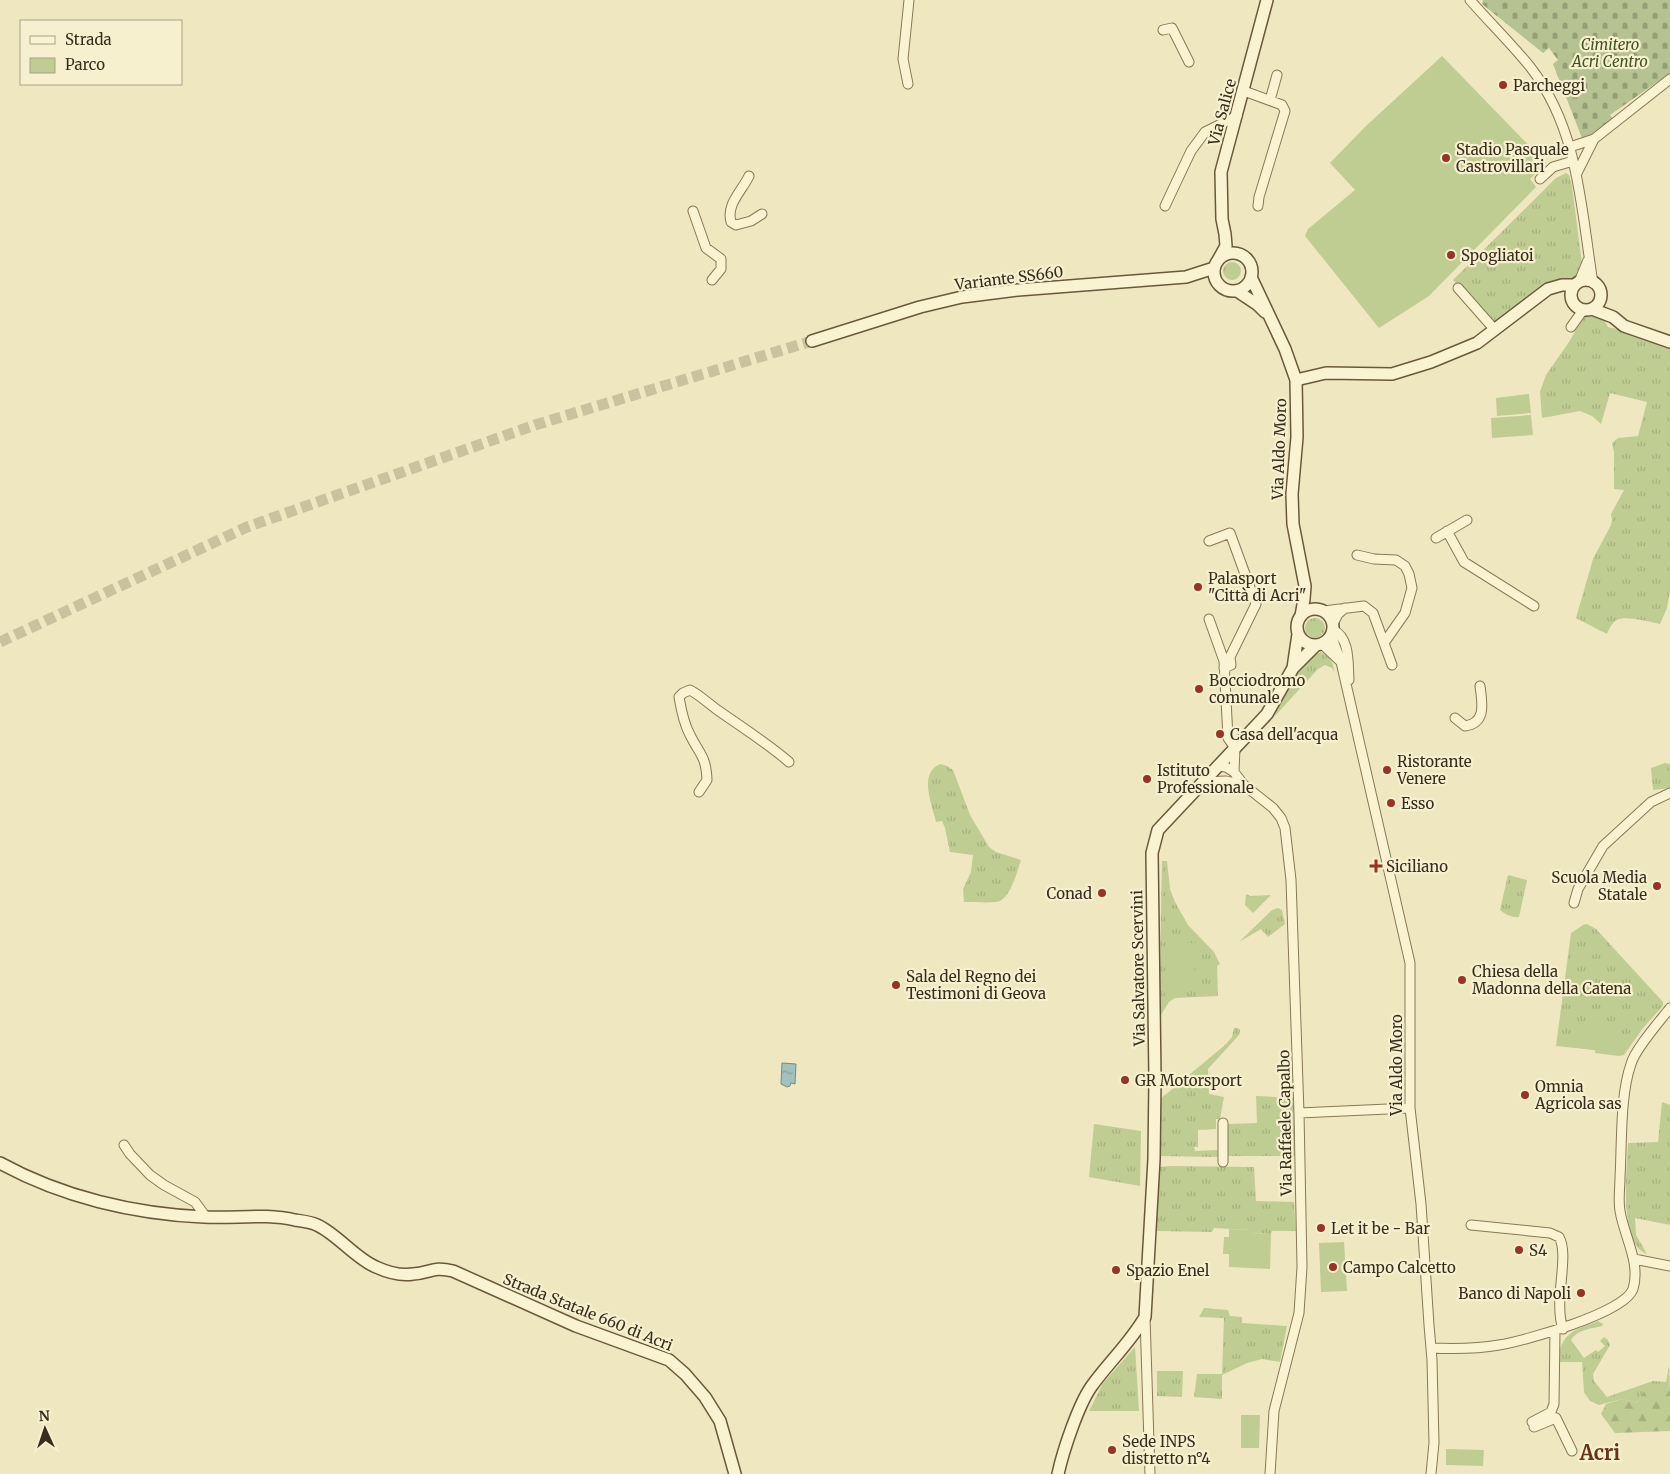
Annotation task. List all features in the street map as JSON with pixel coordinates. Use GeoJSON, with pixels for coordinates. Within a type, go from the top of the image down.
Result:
{"type":"FeatureCollection","features":[{"type":"Feature","properties":{"kind":"main road","name":"Via Salice"},"geometry":{"type":"LineString","coordinates":[[1225,234],[1222,219],[1221,172],[1267,2]]}},
{"type":"Feature","properties":{"kind":"main road"},"geometry":{"type":"LineString","coordinates":[[1225,234],[1236,254]]}},
{"type":"Feature","properties":{"kind":"main road"},"geometry":{"type":"LineString","coordinates":[[1218,284],[1214,274],[1216,265],[1226,246],[1225,234]]}},
{"type":"Feature","properties":{"kind":"main road"},"geometry":{"type":"LineString","coordinates":[[1186,277],[1218,284],[1226,290],[1237,291],[1246,286],[1251,277],[1249,262],[1236,254],[1225,255],[1216,265]]}},
{"type":"Feature","properties":{"kind":"main road","name":"Variante SS660"},"geometry":{"type":"LineString","coordinates":[[812,341],[920,307],[962,297],[1018,290],[1186,277],[1216,265]]}},
{"type":"Feature","properties":{"kind":"main road","name":"Via Aldo Moro"},"geometry":{"type":"LineString","coordinates":[[1251,277],[1284,348],[1296,380],[1297,437],[1292,494],[1293,524],[1304,586],[1301,616]]}},
{"type":"Feature","properties":{"kind":"main road"},"geometry":{"type":"LineString","coordinates":[[1296,380],[1326,373],[1392,374],[1430,362],[1477,344],[1548,289],[1561,290],[1575,287],[1584,281],[1593,283],[1600,290],[1598,303],[1584,308]]}},
{"type":"Feature","properties":{"kind":"main road"},"geometry":{"type":"LineString","coordinates":[[1575,287],[1573,302],[1584,308],[1613,317]]}},
{"type":"Feature","properties":{"kind":"main road","name":"Via Aldo Moro"},"geometry":{"type":"LineString","coordinates":[[1237,291],[1258,305],[1270,317]]}},
{"type":"Feature","properties":{"kind":"main road"},"geometry":{"type":"LineString","coordinates":[[1600,295],[1613,317],[1624,326],[1670,342]]}},
{"type":"Feature","properties":{"kind":"main road","name":"Via Aldo Moro"},"geometry":{"type":"LineString","coordinates":[[1304,586],[1322,611]]}},
{"type":"Feature","properties":{"kind":"main road"},"geometry":{"type":"LineString","coordinates":[[1309,610],[1322,611],[1330,617],[1333,630],[1293,668],[1298,634],[1297,625],[1301,616],[1309,610]]}},
{"type":"Feature","properties":{"kind":"main road"},"geometry":{"type":"LineString","coordinates":[[1298,634],[1305,643],[1319,645]]}},
{"type":"Feature","properties":{"kind":"main road","name":"Via Salvatore Scervini"},"geometry":{"type":"LineString","coordinates":[[1145,1317],[1154,1159],[1152,852],[1158,830],[1267,714],[1293,668]]}},
{"type":"Feature","properties":{"kind":"main road","name":"Strada Statale 660 di Acri"},"geometry":{"type":"LineString","coordinates":[[0,1163],[54,1188],[102,1202],[159,1214],[206,1217],[278,1217],[317,1226],[374,1267],[395,1274],[413,1274],[442,1268],[453,1271],[576,1326],[669,1360],[705,1396],[720,1421],[735,1474]]}},
{"type":"Feature","properties":{"kind":"main road"},"geometry":{"type":"LineString","coordinates":[[1058,1474],[1081,1406],[1089,1390],[1135,1334],[1145,1317]]}},
{"type":"Feature","properties":{"kind":"street"},"geometry":{"type":"LineString","coordinates":[[908,84],[903,59],[909,0]]}},
{"type":"Feature","properties":{"kind":"street"},"geometry":{"type":"LineString","coordinates":[[1470,0],[1532,69],[1548,94],[1570,147],[1593,283]]}},
{"type":"Feature","properties":{"kind":"street"},"geometry":{"type":"LineString","coordinates":[[1163,30],[1172,28],[1189,62]]}},
{"type":"Feature","properties":{"kind":"street"},"geometry":{"type":"LineString","coordinates":[[1270,100],[1277,75]]}},
{"type":"Feature","properties":{"kind":"street"},"geometry":{"type":"LineString","coordinates":[[1570,147],[1594,140],[1670,79]]}},
{"type":"Feature","properties":{"kind":"street"},"geometry":{"type":"LineString","coordinates":[[1244,91],[1282,105],[1285,111],[1258,197],[1258,206]]}},
{"type":"Feature","properties":{"kind":"street"},"geometry":{"type":"LineString","coordinates":[[1165,206],[1191,151],[1205,132],[1237,116]]}},
{"type":"Feature","properties":{"kind":"street"},"geometry":{"type":"LineString","coordinates":[[1576,175],[1594,140]]}},
{"type":"Feature","properties":{"kind":"street"},"geometry":{"type":"LineString","coordinates":[[1540,179],[1553,167],[1573,160]]}},
{"type":"Feature","properties":{"kind":"street"},"geometry":{"type":"LineString","coordinates":[[749,176],[744,187],[732,202],[729,214],[731,222],[736,224],[751,221],[762,214]]}},
{"type":"Feature","properties":{"kind":"street"},"geometry":{"type":"LineString","coordinates":[[693,212],[706,248],[721,260],[722,269],[712,280]]}},
{"type":"Feature","properties":{"kind":"street"},"geometry":{"type":"LineString","coordinates":[[1575,287],[1588,257]]}},
{"type":"Feature","properties":{"kind":"street"},"geometry":{"type":"LineString","coordinates":[[1458,288],[1495,330]]}},
{"type":"Feature","properties":{"kind":"street"},"geometry":{"type":"LineString","coordinates":[[1436,538],[1466,520]]}},
{"type":"Feature","properties":{"kind":"street"},"geometry":{"type":"LineString","coordinates":[[1447,531],[1464,562],[1534,606]]}},
{"type":"Feature","properties":{"kind":"street"},"geometry":{"type":"LineString","coordinates":[[1209,541],[1230,533],[1256,604],[1230,656],[1231,664],[1224,668]]}},
{"type":"Feature","properties":{"kind":"street"},"geometry":{"type":"LineString","coordinates":[[1357,555],[1374,559],[1396,560],[1405,566],[1409,574],[1412,588],[1405,614],[1384,644]]}},
{"type":"Feature","properties":{"kind":"street"},"geometry":{"type":"LineString","coordinates":[[1322,611],[1364,606],[1373,614],[1392,665]]}},
{"type":"Feature","properties":{"kind":"street"},"geometry":{"type":"LineString","coordinates":[[1344,608],[1338,614],[1333,630],[1339,633],[1343,639],[1347,654],[1351,710]]}},
{"type":"Feature","properties":{"kind":"street"},"geometry":{"type":"LineString","coordinates":[[1209,619],[1224,661],[1228,738],[1235,748],[1234,772]]}},
{"type":"Feature","properties":{"kind":"street","name":"Via Aldo Moro"},"geometry":{"type":"LineString","coordinates":[[1333,630],[1410,963],[1410,1108],[1421,1204],[1431,1348],[1434,1411],[1432,1474]]}},
{"type":"Feature","properties":{"kind":"street"},"geometry":{"type":"LineString","coordinates":[[1319,645],[1340,662]]}},
{"type":"Feature","properties":{"kind":"street"},"geometry":{"type":"LineString","coordinates":[[1455,718],[1465,726],[1472,725],[1481,716],[1480,686]]}},
{"type":"Feature","properties":{"kind":"street"},"geometry":{"type":"LineString","coordinates":[[698,792],[707,780],[705,760],[690,735],[680,708],[679,697],[682,693],[690,690],[699,694],[716,709],[789,762]]}},
{"type":"Feature","properties":{"kind":"street"},"geometry":{"type":"LineString","coordinates":[[1218,766],[1226,767],[1234,772],[1244,785]]}},
{"type":"Feature","properties":{"kind":"street"},"geometry":{"type":"LineString","coordinates":[[1218,766],[1226,781]]}},
{"type":"Feature","properties":{"kind":"street"},"geometry":{"type":"LineString","coordinates":[[1203,782],[1226,781],[1244,785]]}},
{"type":"Feature","properties":{"kind":"street","name":"Via Raffaele Capalbo"},"geometry":{"type":"LineString","coordinates":[[1244,785],[1273,808],[1281,818],[1285,828],[1291,880],[1300,1113],[1302,1276],[1299,1313],[1274,1411],[1270,1474]]}},
{"type":"Feature","properties":{"kind":"street"},"geometry":{"type":"LineString","coordinates":[[1574,903],[1578,889],[1603,846],[1651,802],[1670,793]]}},
{"type":"Feature","properties":{"kind":"street"},"geometry":{"type":"LineString","coordinates":[[1431,1348],[1462,1349],[1498,1346],[1536,1337],[1559,1330],[1605,1310],[1626,1298],[1632,1290],[1634,1259],[1620,1210],[1624,1096],[1631,1063],[1670,1008]]}},
{"type":"Feature","properties":{"kind":"street"},"geometry":{"type":"LineString","coordinates":[[1300,1113],[1410,1108]]}},
{"type":"Feature","properties":{"kind":"street"},"geometry":{"type":"LineString","coordinates":[[1223,1123],[1223,1162]]}},
{"type":"Feature","properties":{"kind":"street"},"geometry":{"type":"LineString","coordinates":[[124,1146],[150,1175],[195,1202],[206,1217]]}},
{"type":"Feature","properties":{"kind":"street"},"geometry":{"type":"LineString","coordinates":[[1471,1225],[1550,1233],[1559,1237],[1563,1246],[1558,1307],[1559,1330],[1554,1404],[1551,1412],[1533,1424],[1556,1418],[1572,1452]]}},
{"type":"Feature","properties":{"kind":"street"},"geometry":{"type":"LineString","coordinates":[[1634,1259],[1670,1266]]}},
{"type":"Feature","properties":{"kind":"street"},"geometry":{"type":"LineString","coordinates":[[1145,1317],[1150,1474]]}},
{"type":"Feature","properties":{"kind":"green space","name":"Cimitero Acri Centro"},"geometry":{"type":"Polygon","coordinates":[[[1483,0],[1670,0],[1670,73],[1610,115],[1613,119],[1595,133],[1582,138],[1553,64],[1558,60],[1549,48],[1543,53],[1482,4],[1483,0]]]}},
{"type":"Feature","properties":{"kind":"green space"},"geometry":{"type":"Polygon","coordinates":[[[1442,56],[1546,163],[1530,179],[1536,187],[1429,296],[1379,328],[1305,236],[1308,229],[1355,190],[1330,163],[1366,126],[1442,56]]]}},
{"type":"Feature","properties":{"kind":"green space"},"geometry":{"type":"Polygon","coordinates":[[[1566,173],[1569,175],[1572,186],[1582,264],[1579,272],[1571,281],[1551,283],[1539,288],[1498,324],[1488,317],[1453,280],[1556,178],[1566,173]]]}},
{"type":"Feature","properties":{"kind":"green space"},"geometry":{"type":"Polygon","coordinates":[[[1232,262],[1238,265],[1241,271],[1238,277],[1232,280],[1226,277],[1223,271],[1226,265],[1232,262]]]}},
{"type":"Feature","properties":{"kind":"green space"},"geometry":{"type":"Polygon","coordinates":[[[1590,311],[1601,316],[1608,327],[1626,331],[1670,347],[1670,592],[1667,608],[1660,624],[1623,618],[1615,621],[1607,634],[1576,618],[1593,559],[1611,525],[1611,514],[1624,490],[1614,489],[1614,452],[1612,443],[1618,438],[1638,436],[1647,402],[1610,393],[1601,424],[1592,416],[1580,411],[1542,418],[1540,392],[1546,375],[1569,342],[1585,314],[1590,311]]]}},
{"type":"Feature","properties":{"kind":"green space"},"geometry":{"type":"Polygon","coordinates":[[[1529,394],[1531,413],[1497,416],[1496,398],[1529,394]]]}},
{"type":"Feature","properties":{"kind":"green space"},"geometry":{"type":"Polygon","coordinates":[[[1531,415],[1533,435],[1492,438],[1491,418],[1531,415]]]}},
{"type":"Feature","properties":{"kind":"green space"},"geometry":{"type":"Polygon","coordinates":[[[1311,618],[1319,618],[1325,624],[1325,632],[1319,638],[1311,638],[1305,632],[1305,624],[1311,618]]]}},
{"type":"Feature","properties":{"kind":"green space"},"geometry":{"type":"Polygon","coordinates":[[[1321,652],[1331,660],[1334,672],[1332,668],[1325,665],[1318,669],[1274,717],[1299,671],[1306,662],[1321,652]]]}},
{"type":"Feature","properties":{"kind":"green space"},"geometry":{"type":"Polygon","coordinates":[[[1665,763],[1670,764],[1670,788],[1653,790],[1651,768],[1665,763]]]}},
{"type":"Feature","properties":{"kind":"green space"},"geometry":{"type":"Polygon","coordinates":[[[940,764],[953,770],[970,815],[989,847],[996,852],[1021,860],[1009,891],[1001,900],[996,902],[964,902],[963,889],[971,872],[973,855],[950,852],[942,821],[936,822],[928,790],[928,782],[933,769],[940,764]]]}},
{"type":"Feature","properties":{"kind":"green space"},"geometry":{"type":"Polygon","coordinates":[[[1162,861],[1167,861],[1170,889],[1175,902],[1188,925],[1214,952],[1220,964],[1217,966],[1218,996],[1175,998],[1169,1002],[1159,1018],[1162,861]]]}},
{"type":"Feature","properties":{"kind":"green space"},"geometry":{"type":"Polygon","coordinates":[[[1508,875],[1527,880],[1519,917],[1514,917],[1500,910],[1508,875]]]}},
{"type":"Feature","properties":{"kind":"green space"},"geometry":{"type":"Polygon","coordinates":[[[1246,894],[1250,896],[1271,895],[1253,913],[1245,905],[1246,894]]]}},
{"type":"Feature","properties":{"kind":"green space"},"geometry":{"type":"Polygon","coordinates":[[[1278,908],[1282,910],[1285,924],[1268,937],[1261,929],[1239,942],[1272,910],[1278,908]]]}},
{"type":"Feature","properties":{"kind":"green space"},"geometry":{"type":"Polygon","coordinates":[[[1587,924],[1596,929],[1663,1002],[1663,1006],[1643,1028],[1624,1055],[1595,1053],[1595,1050],[1556,1046],[1571,933],[1587,924]]]}},
{"type":"Feature","properties":{"kind":"green space"},"geometry":{"type":"Polygon","coordinates":[[[1167,943],[1195,943],[1194,991],[1167,991],[1167,943]]]}},
{"type":"Feature","properties":{"kind":"green space"},"geometry":{"type":"Polygon","coordinates":[[[1573,1023],[1621,1029],[1618,1053],[1570,1047],[1573,1023]]]}},
{"type":"Feature","properties":{"kind":"green space"},"geometry":{"type":"Polygon","coordinates":[[[1234,1028],[1240,1030],[1239,1035],[1208,1069],[1209,1094],[1224,1097],[1220,1119],[1216,1119],[1216,1129],[1198,1130],[1198,1147],[1194,1147],[1195,1151],[1218,1150],[1218,1157],[1159,1156],[1159,1100],[1225,1045],[1232,1037],[1234,1028]]]}},
{"type":"Feature","properties":{"kind":"green space"},"geometry":{"type":"Polygon","coordinates":[[[1256,1096],[1296,1098],[1296,1156],[1228,1156],[1228,1124],[1257,1123],[1256,1096]]]}},
{"type":"Feature","properties":{"kind":"green space"},"geometry":{"type":"Polygon","coordinates":[[[1662,1102],[1670,1105],[1670,1225],[1635,1218],[1636,1235],[1647,1254],[1638,1248],[1628,1221],[1626,1186],[1628,1143],[1658,1142],[1662,1102]]]}},
{"type":"Feature","properties":{"kind":"green space"},"geometry":{"type":"Polygon","coordinates":[[[1094,1124],[1141,1131],[1140,1186],[1089,1177],[1094,1124]]]}},
{"type":"Feature","properties":{"kind":"green space"},"geometry":{"type":"Polygon","coordinates":[[[1159,1167],[1254,1167],[1256,1201],[1294,1202],[1296,1231],[1272,1231],[1271,1234],[1250,1233],[1250,1230],[1214,1228],[1212,1232],[1156,1231],[1156,1181],[1159,1167]]]}},
{"type":"Feature","properties":{"kind":"green space"},"geometry":{"type":"Polygon","coordinates":[[[1229,1229],[1271,1234],[1270,1269],[1229,1267],[1229,1254],[1223,1254],[1224,1237],[1229,1237],[1229,1229]]]}},
{"type":"Feature","properties":{"kind":"green space","name":"Campo Calcetto"},"geometry":{"type":"Polygon","coordinates":[[[1344,1242],[1347,1291],[1321,1292],[1319,1243],[1344,1242]]]}},
{"type":"Feature","properties":{"kind":"green space"},"geometry":{"type":"Polygon","coordinates":[[[1204,1308],[1228,1310],[1230,1316],[1242,1317],[1242,1323],[1287,1326],[1280,1362],[1262,1359],[1247,1363],[1222,1375],[1222,1399],[1194,1397],[1197,1374],[1222,1374],[1224,1318],[1199,1317],[1204,1308]]]}},
{"type":"Feature","properties":{"kind":"green space"},"geometry":{"type":"Polygon","coordinates":[[[1598,1321],[1603,1324],[1602,1326],[1581,1332],[1571,1340],[1584,1358],[1596,1350],[1598,1352],[1605,1346],[1600,1341],[1604,1337],[1608,1340],[1610,1345],[1593,1374],[1594,1381],[1607,1397],[1653,1381],[1666,1382],[1669,1366],[1670,1391],[1644,1391],[1637,1403],[1622,1399],[1599,1405],[1590,1401],[1584,1392],[1582,1362],[1559,1362],[1565,1339],[1582,1327],[1598,1321]]]}},
{"type":"Feature","properties":{"kind":"green space"},"geometry":{"type":"Polygon","coordinates":[[[1135,1347],[1139,1411],[1089,1411],[1103,1383],[1135,1347]]]}},
{"type":"Feature","properties":{"kind":"green space"},"geometry":{"type":"Polygon","coordinates":[[[1157,1371],[1183,1371],[1182,1397],[1157,1396],[1157,1371]]]}},
{"type":"Feature","properties":{"kind":"green space"},"geometry":{"type":"Polygon","coordinates":[[[1644,1391],[1670,1391],[1670,1431],[1615,1433],[1601,1414],[1606,1404],[1622,1399],[1637,1403],[1644,1391]]]}},
{"type":"Feature","properties":{"kind":"green space"},"geometry":{"type":"Polygon","coordinates":[[[1241,1415],[1260,1415],[1259,1448],[1241,1448],[1241,1415]]]}},
{"type":"Feature","properties":{"kind":"green space"},"geometry":{"type":"Polygon","coordinates":[[[1446,1449],[1484,1450],[1483,1466],[1446,1465],[1446,1449]]]}},
{"type":"Feature","properties":{"kind":"water"},"geometry":{"type":"Polygon","coordinates":[[[782,1063],[796,1064],[795,1084],[791,1083],[787,1087],[781,1084],[782,1063]]]}},
{"type":"Feature","properties":{"kind":"tunnel"},"geometry":{"type":"LineString","coordinates":[[0,642],[247,527],[535,425],[812,341]]}},
{"type":"Feature","properties":{"kind":"place","name":"Parcheggi"},"geometry":{"type":"Point","coordinates":[1503,85]}},
{"type":"Feature","properties":{"kind":"place","name":"Stadio Pasquale Castrovillari"},"geometry":{"type":"Point","coordinates":[1446,158]}},
{"type":"Feature","properties":{"kind":"place","name":"Spogliatoi"},"geometry":{"type":"Point","coordinates":[1451,255]}},
{"type":"Feature","properties":{"kind":"place","name":"Palasport \"Città di Acri\""},"geometry":{"type":"Point","coordinates":[1198,587]}},
{"type":"Feature","properties":{"kind":"place","name":"Bocciodromo comunale"},"geometry":{"type":"Point","coordinates":[1199,689]}},
{"type":"Feature","properties":{"kind":"place","name":"Casa dell'acqua"},"geometry":{"type":"Point","coordinates":[1220,734]}},
{"type":"Feature","properties":{"kind":"place","name":"Ristorante Venere"},"geometry":{"type":"Point","coordinates":[1387,770]}},
{"type":"Feature","properties":{"kind":"place","name":"Istituto Professionale"},"geometry":{"type":"Point","coordinates":[1147,779]}},
{"type":"Feature","properties":{"kind":"place","name":"Esso"},"geometry":{"type":"Point","coordinates":[1391,803]}},
{"type":"Feature","properties":{"kind":"place","name":"Siciliano"},"geometry":{"type":"Point","coordinates":[1376,866]}},
{"type":"Feature","properties":{"kind":"place","name":"Scuola Media Statale"},"geometry":{"type":"Point","coordinates":[1657,886]}},
{"type":"Feature","properties":{"kind":"place","name":"Conad"},"geometry":{"type":"Point","coordinates":[1102,893]}},
{"type":"Feature","properties":{"kind":"place","name":"Chiesa della Madonna della Catena"},"geometry":{"type":"Point","coordinates":[1462,980]}},
{"type":"Feature","properties":{"kind":"place","name":"Sala del Regno dei Testimoni di Geova"},"geometry":{"type":"Point","coordinates":[896,985]}},
{"type":"Feature","properties":{"kind":"place","name":"GR Motorsport"},"geometry":{"type":"Point","coordinates":[1125,1080]}},
{"type":"Feature","properties":{"kind":"place","name":"Omnia Agricola sas"},"geometry":{"type":"Point","coordinates":[1525,1095]}},
{"type":"Feature","properties":{"kind":"place","name":"Let it be - Bar"},"geometry":{"type":"Point","coordinates":[1321,1228]}},
{"type":"Feature","properties":{"kind":"place","name":"S4"},"geometry":{"type":"Point","coordinates":[1519,1250]}},
{"type":"Feature","properties":{"kind":"place","name":"Campo Calcetto"},"geometry":{"type":"Point","coordinates":[1333,1267]}},
{"type":"Feature","properties":{"kind":"place","name":"Spazio Enel"},"geometry":{"type":"Point","coordinates":[1116,1270]}},
{"type":"Feature","properties":{"kind":"place","name":"Banco di Napoli"},"geometry":{"type":"Point","coordinates":[1581,1293]}},
{"type":"Feature","properties":{"kind":"place","name":"Sede INPS distretto n°4"},"geometry":{"type":"Point","coordinates":[1112,1450]}},
{"type":"Feature","properties":{"kind":"district","name":"Acri"},"geometry":{"type":"Point","coordinates":[1600,1452]}}]}
